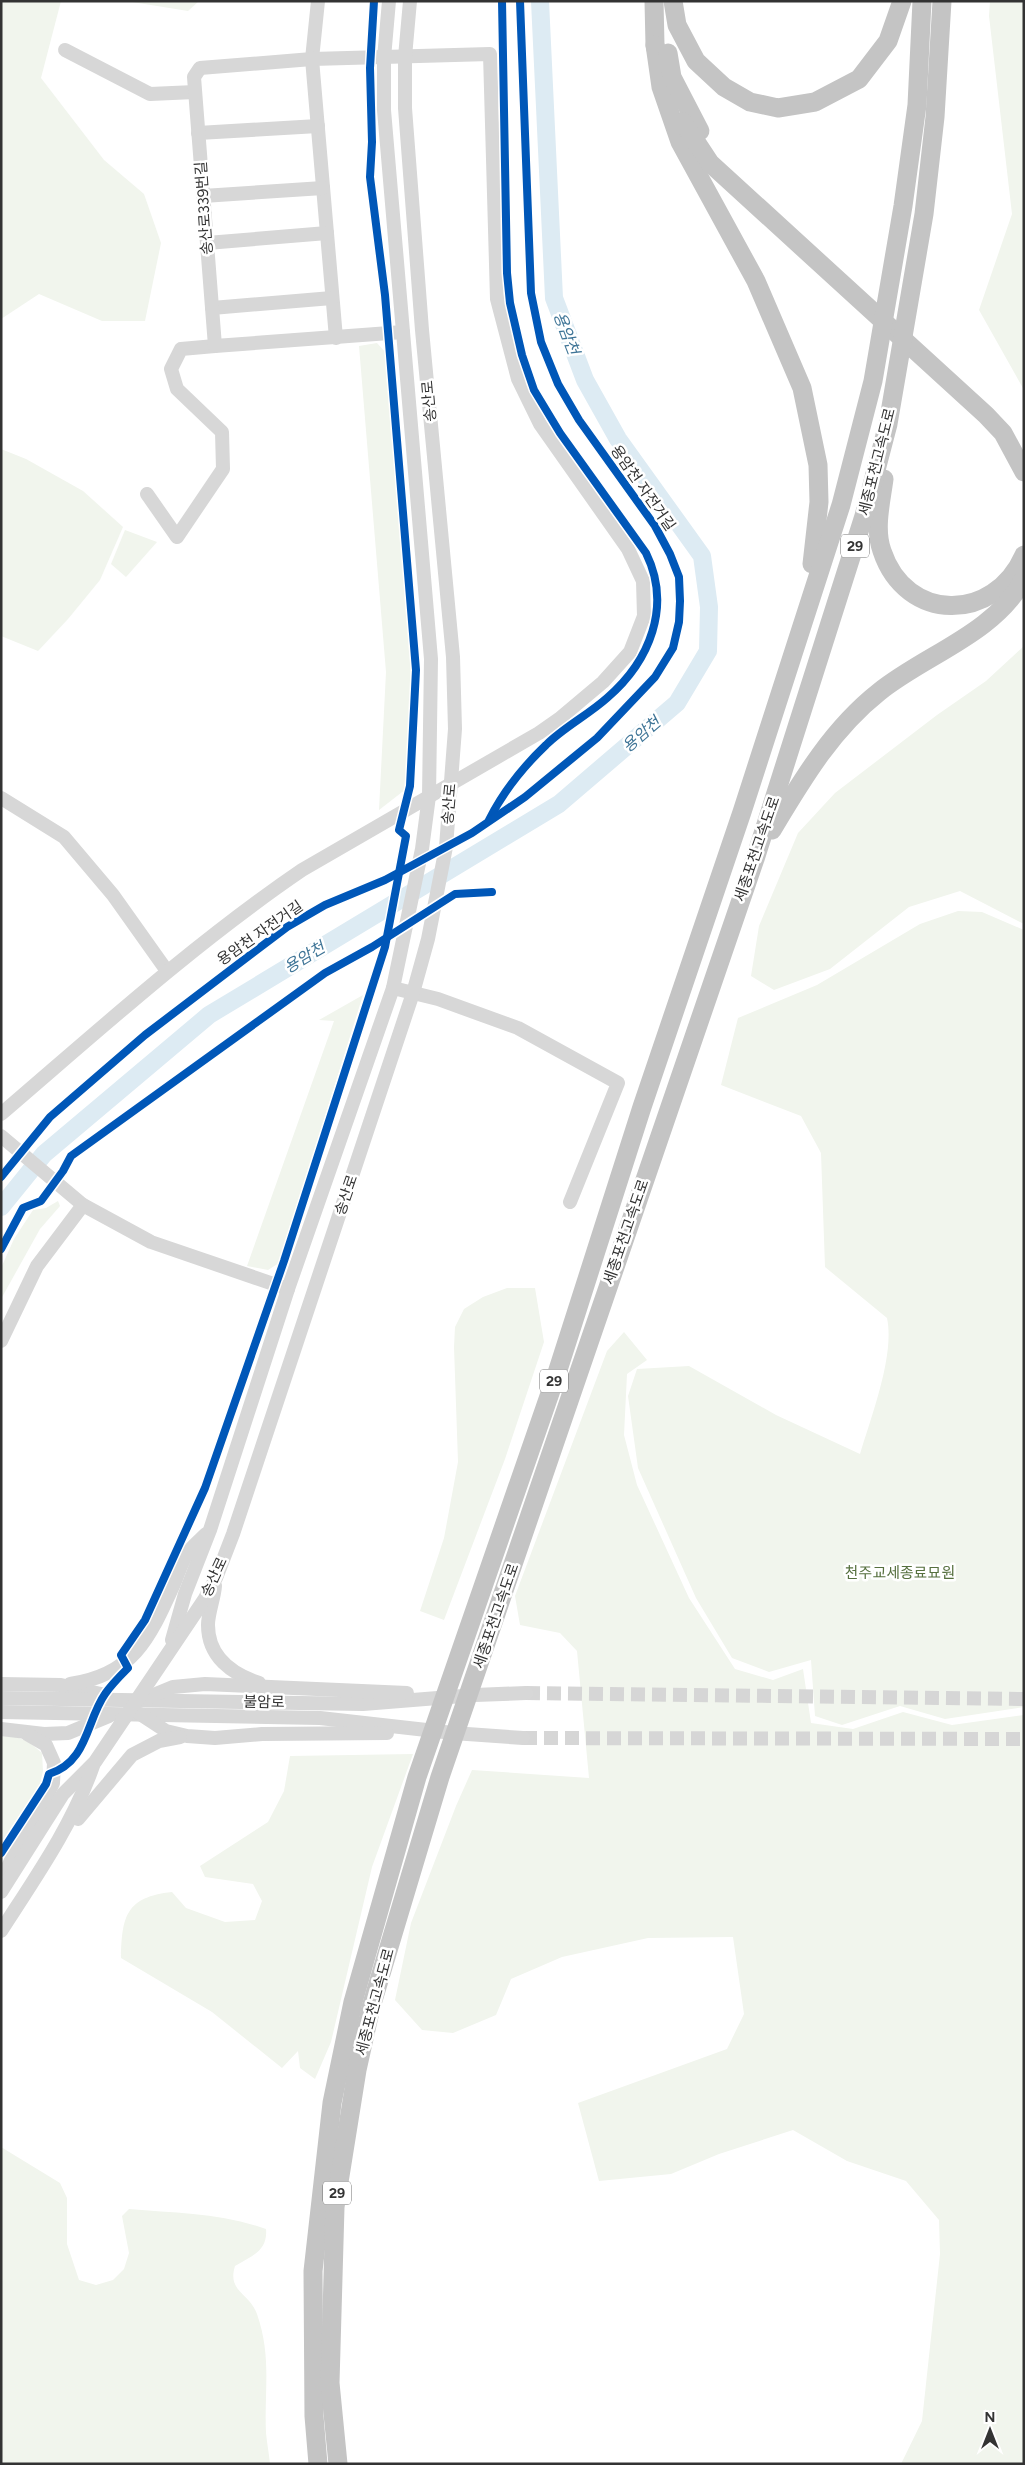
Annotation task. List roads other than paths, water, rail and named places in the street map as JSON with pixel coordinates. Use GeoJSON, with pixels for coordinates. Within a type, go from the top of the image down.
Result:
{"type":"FeatureCollection","features":[{"type":"Feature","properties":{"kind":"highway"},"geometry":{"type":"LineString","coordinates":[[654,1],[655,45],[661,87],[680,142],[756,281],[802,388],[818,465],[819,502],[815,548],[797,640]]}},
{"type":"Feature","properties":{"kind":"highway"},"geometry":{"type":"LineString","coordinates":[[664,1],[663,23],[672,77],[693,122],[711,148],[748,188],[930,357],[1003,433],[1024,472]]}},
{"type":"Feature","properties":{"kind":"highway"},"geometry":{"type":"LineString","coordinates":[[673,1],[677,25],[696,61],[724,87],[750,102],[778,108],[815,102],[859,79],[888,41],[902,1]]}},
{"type":"Feature","properties":{"kind":"highway","name":"세종포천고속도로"},"geometry":{"type":"LineString","coordinates":[[338,2464],[330,2383],[335,2206],[357,2070],[362,2005],[417,1777],[557,1373],[642,1107],[840,505],[873,381],[903,206],[917,105],[922,1]]}},
{"type":"Feature","properties":{"kind":"highway","name":"세종포천고속도로"},"geometry":{"type":"LineString","coordinates":[[318,2464],[312,2364],[313,2271],[332,2103],[362,2005],[755,859],[864,516],[888,424],[924,214],[935,117],[942,1]]}},
{"type":"Feature","properties":{"kind":"highway"},"geometry":{"type":"LineString","coordinates":[[655,45],[668,89],[686,131],[710,163],[774,224],[857,288]]}},
{"type":"Feature","properties":{"kind":"highway"},"geometry":{"type":"LineString","coordinates":[[930,357],[1004,416],[1024,443]]}},
{"type":"Feature","properties":{"kind":"highway"},"geometry":{"type":"LineString","coordinates":[[888,424],[879,533],[882,551],[902,584],[921,598],[935,603],[963,606],[980,601],[996,592],[1009,581],[1024,555]]}},
{"type":"Feature","properties":{"kind":"highway"},"geometry":{"type":"LineString","coordinates":[[755,859],[807,773],[841,728],[879,692],[999,614],[1024,579]]}},
{"type":"Feature","properties":{"kind":"street"},"geometry":{"type":"LineString","coordinates":[[318,1],[312,59],[336,338]]}},
{"type":"Feature","properties":{"kind":"street","name":"송산로"},"geometry":{"type":"LineString","coordinates":[[169,1650],[185,1594],[210,1530],[288,1289],[393,988],[422,850],[429,796],[431,659],[384,110],[384,58],[389,1]]}},
{"type":"Feature","properties":{"kind":"street","name":"송산로"},"geometry":{"type":"LineString","coordinates":[[1,1892],[63,1794],[95,1762],[204,1600],[216,1578],[233,1534],[413,993],[428,939],[446,847],[455,729],[453,658],[422,330],[405,108],[405,57],[410,1]]}},
{"type":"Feature","properties":{"kind":"street"},"geometry":{"type":"LineString","coordinates":[[65,50],[150,94],[195,92]]}},
{"type":"Feature","properties":{"kind":"street","name":"송산로339번길"},"geometry":{"type":"LineString","coordinates":[[215,346],[194,77],[200,68],[312,59],[490,54],[496,300],[518,379],[540,424],[628,549],[643,581],[644,616],[630,652],[603,682],[539,733],[451,783]]}},
{"type":"Feature","properties":{"kind":"street"},"geometry":{"type":"LineString","coordinates":[[198,133],[318,126]]}},
{"type":"Feature","properties":{"kind":"street"},"geometry":{"type":"LineString","coordinates":[[203,196],[323,188]]}},
{"type":"Feature","properties":{"kind":"street"},"geometry":{"type":"LineString","coordinates":[[207,244],[327,233]]}},
{"type":"Feature","properties":{"kind":"street"},"geometry":{"type":"LineString","coordinates":[[212,308],[332,298]]}},
{"type":"Feature","properties":{"kind":"street"},"geometry":{"type":"LineString","coordinates":[[147,494],[177,537],[223,469],[222,432],[177,389],[172,369],[181,349],[403,332]]}},
{"type":"Feature","properties":{"kind":"street"},"geometry":{"type":"LineString","coordinates":[[1,1114],[167,971],[288,880],[451,783]]}},
{"type":"Feature","properties":{"kind":"street"},"geometry":{"type":"LineString","coordinates":[[1,798],[64,836],[113,895],[167,971]]}},
{"type":"Feature","properties":{"kind":"street"},"geometry":{"type":"LineString","coordinates":[[393,988],[438,999],[518,1028],[618,1083],[570,1202]]}},
{"type":"Feature","properties":{"kind":"street"},"geometry":{"type":"LineString","coordinates":[[1,1136],[83,1204],[151,1242],[288,1289]]}},
{"type":"Feature","properties":{"kind":"street"},"geometry":{"type":"LineString","coordinates":[[1,1341],[37,1266],[83,1204]]}},
{"type":"Feature","properties":{"kind":"street"},"geometry":{"type":"LineString","coordinates":[[61,1685],[88,1681],[108,1673],[135,1655],[156,1625],[188,1552],[210,1530]]}},
{"type":"Feature","properties":{"kind":"street"},"geometry":{"type":"LineString","coordinates":[[216,1578],[208,1625],[212,1649],[230,1671],[271,1688]]}},
{"type":"Feature","properties":{"kind":"street"},"geometry":{"type":"LineString","coordinates":[[1,1684],[61,1685],[101,1694],[132,1707],[149,1722],[166,1731],[186,1736],[215,1738],[262,1734],[452,1733]]}},
{"type":"Feature","properties":{"kind":"street"},"geometry":{"type":"LineString","coordinates":[[1,1728],[24,1732],[68,1733],[132,1707],[152,1694],[173,1687],[205,1684],[475,1695]]}},
{"type":"Feature","properties":{"kind":"street","name":"불암로"},"geometry":{"type":"LineString","coordinates":[[1,1698],[363,1704],[526,1693]]}},
{"type":"Feature","properties":{"kind":"street","name":"불암로"},"geometry":{"type":"LineString","coordinates":[[1,1712],[320,1718],[452,1733],[522,1738]]}},
{"type":"Feature","properties":{"kind":"street"},"geometry":{"type":"LineString","coordinates":[[1,1881],[25,1831],[53,1783],[54,1763],[46,1745],[24,1732]]}},
{"type":"Feature","properties":{"kind":"street"},"geometry":{"type":"LineString","coordinates":[[56,1844],[132,1755],[159,1741],[186,1736]]}},
{"type":"Feature","properties":{"kind":"street","name":"송산로"},"geometry":{"type":"LineString","coordinates":[[1,1931],[81,1801],[95,1762]]}},
{"type":"Feature","properties":{"kind":"waterway","name":"용암천"},"geometry":{"type":"LineString","coordinates":[[1,1207],[44,1154],[209,1015],[559,804],[677,703],[708,651],[709,607],[702,556],[618,439],[585,380],[554,298],[540,1]]}},
{"type":"Feature","properties":{"kind":"tunnel"},"geometry":{"type":"LineString","coordinates":[[526,1693],[1024,1699]]}},
{"type":"Feature","properties":{"kind":"tunnel"},"geometry":{"type":"LineString","coordinates":[[523,1738],[1024,1739]]}},
{"type":"Feature","properties":{"kind":"park label","name":"천주교세종료묘원"},"geometry":{"type":"Point","coordinates":[900,1573]}}]}
